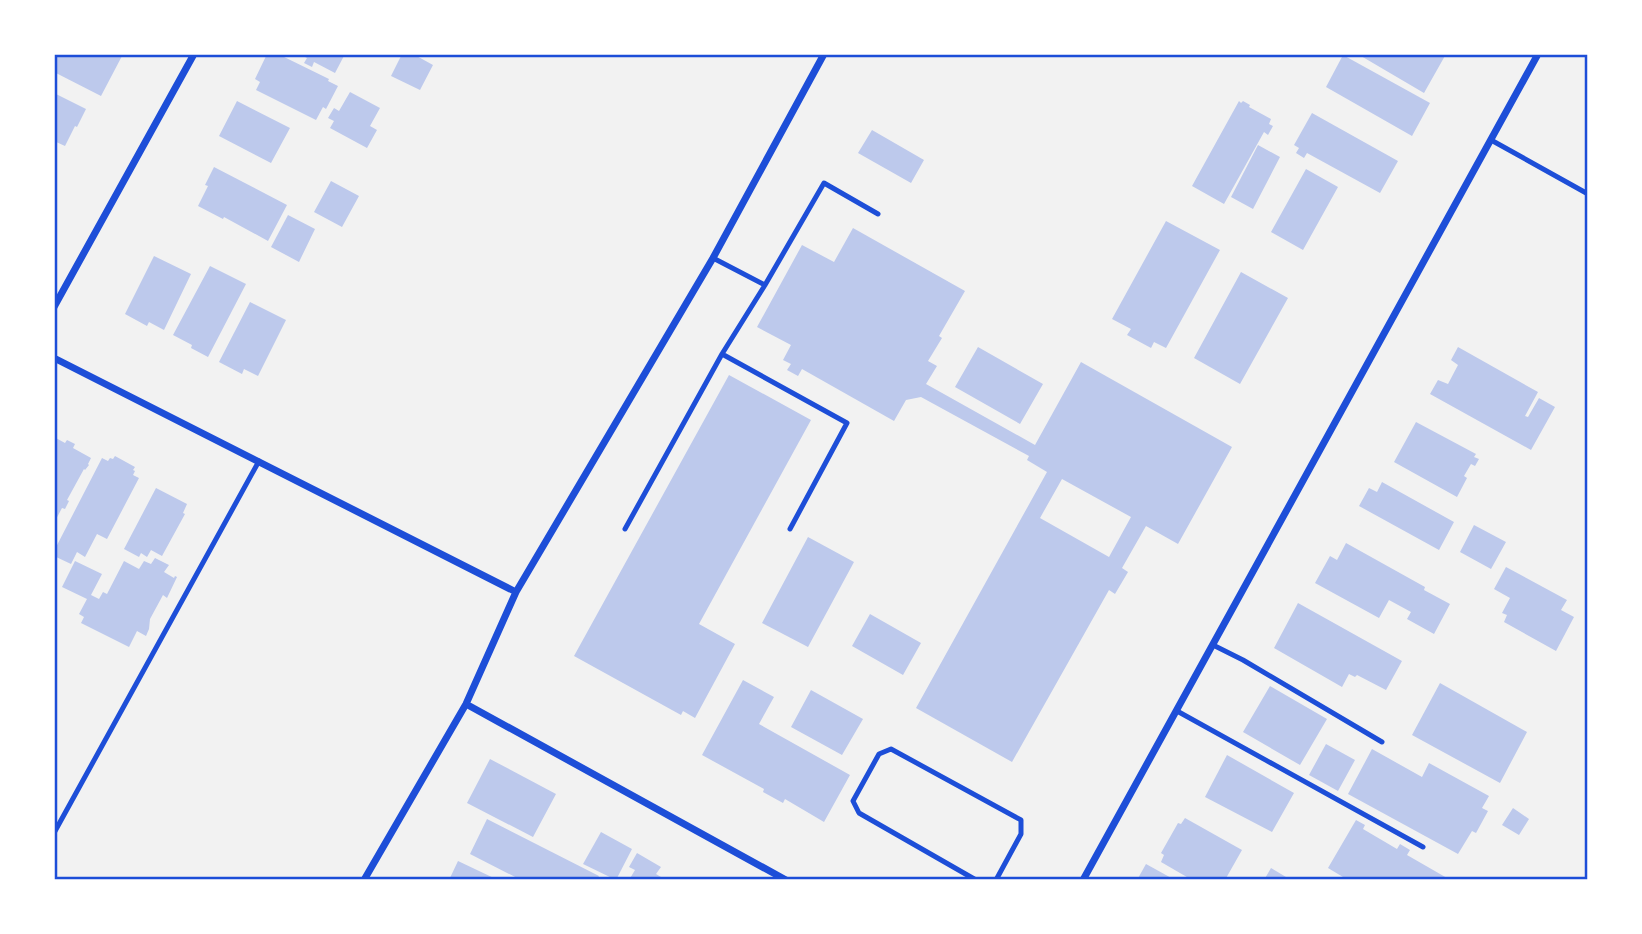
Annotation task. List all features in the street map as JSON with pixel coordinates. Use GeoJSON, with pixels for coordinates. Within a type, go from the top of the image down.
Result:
{"type":"FeatureCollection","features":[{"type":"Feature","properties":{"kind":"street"},"geometry":{"type":"LineString","coordinates":[[54,307],[194,54]]}},
{"type":"Feature","properties":{"kind":"street"},"geometry":{"type":"LineString","coordinates":[[363,880],[466,704],[516,592],[713,258],[824,54]]}},
{"type":"Feature","properties":{"kind":"street"},"geometry":{"type":"LineString","coordinates":[[1083,880],[1538,54]]}},
{"type":"Feature","properties":{"kind":"street"},"geometry":{"type":"LineString","coordinates":[[54,358],[516,592]]}},
{"type":"Feature","properties":{"kind":"street"},"geometry":{"type":"LineString","coordinates":[[466,704],[786,880]]}},
{"type":"Feature","properties":{"kind":"lane"},"geometry":{"type":"LineString","coordinates":[[1491,139],[1588,194]]}},
{"type":"Feature","properties":{"kind":"lane"},"geometry":{"type":"LineString","coordinates":[[625,529],[722,354],[824,183],[878,214]]}},
{"type":"Feature","properties":{"kind":"lane"},"geometry":{"type":"LineString","coordinates":[[713,258],[765,285]]}},
{"type":"Feature","properties":{"kind":"lane"},"geometry":{"type":"LineString","coordinates":[[722,354],[847,423],[790,529]]}},
{"type":"Feature","properties":{"kind":"lane"},"geometry":{"type":"LineString","coordinates":[[54,833],[259,461]]}},
{"type":"Feature","properties":{"kind":"lane"},"geometry":{"type":"LineString","coordinates":[[1213,645],[1382,742]]}},
{"type":"Feature","properties":{"kind":"lane"},"geometry":{"type":"LineString","coordinates":[[1177,711],[1423,847]]}},
{"type":"Feature","properties":{"kind":"lane"},"geometry":{"type":"LineString","coordinates":[[976,880],[859,813],[853,801],[879,754],[891,749],[1021,820],[1021,834],[996,880]]}},
{"type":"Feature","properties":{"kind":"building"},"geometry":{"type":"Polygon","coordinates":[[[54,54],[122,56],[101,96],[54,72],[54,54]]]}},
{"type":"Feature","properties":{"kind":"building"},"geometry":{"type":"Polygon","coordinates":[[[267,54],[278,54],[338,86],[326,109],[323,107],[316,120],[256,90],[260,82],[255,79],[267,54]]]}},
{"type":"Feature","properties":{"kind":"building"},"geometry":{"type":"Polygon","coordinates":[[[299,54],[345,54],[335,73],[314,62],[312,67],[304,63],[307,58],[299,54]]]}},
{"type":"Feature","properties":{"kind":"building"},"geometry":{"type":"Polygon","coordinates":[[[402,54],[413,54],[433,65],[420,90],[391,76],[402,54]]]}},
{"type":"Feature","properties":{"kind":"building"},"geometry":{"type":"Polygon","coordinates":[[[1446,54],[1424,93],[1361,56],[1446,54]]]}},
{"type":"Feature","properties":{"kind":"building"},"geometry":{"type":"Polygon","coordinates":[[[1343,55],[1430,103],[1412,136],[1326,87],[1343,55]]]}},
{"type":"Feature","properties":{"kind":"building"},"geometry":{"type":"Polygon","coordinates":[[[350,92],[380,108],[370,126],[377,130],[367,148],[330,128],[334,121],[328,118],[334,108],[339,111],[350,92]]]}},
{"type":"Feature","properties":{"kind":"building"},"geometry":{"type":"Polygon","coordinates":[[[54,93],[86,109],[65,146],[54,141],[54,93]]]}},
{"type":"Feature","properties":{"kind":"building"},"geometry":{"type":"Polygon","coordinates":[[[237,101],[290,128],[271,163],[219,136],[237,101]]]}},
{"type":"Feature","properties":{"kind":"building"},"geometry":{"type":"Polygon","coordinates":[[[1239,101],[1271,119],[1269,124],[1273,126],[1268,135],[1264,132],[1224,204],[1192,186],[1239,101]]]}},
{"type":"Feature","properties":{"kind":"building"},"geometry":{"type":"Polygon","coordinates":[[[1312,113],[1398,161],[1380,193],[1307,153],[1304,158],[1296,153],[1299,148],[1294,145],[1312,113]]]}},
{"type":"Feature","properties":{"kind":"building"},"geometry":{"type":"Polygon","coordinates":[[[872,130],[924,160],[911,183],[858,153],[872,130]]]}},
{"type":"Feature","properties":{"kind":"building"},"geometry":{"type":"Polygon","coordinates":[[[1258,145],[1280,157],[1253,209],[1231,197],[1258,145]]]}},
{"type":"Feature","properties":{"kind":"building"},"geometry":{"type":"Polygon","coordinates":[[[214,167],[287,205],[268,241],[198,206],[214,167]]]}},
{"type":"Feature","properties":{"kind":"building"},"geometry":{"type":"Polygon","coordinates":[[[1306,169],[1338,187],[1303,250],[1271,232],[1306,169]]]}},
{"type":"Feature","properties":{"kind":"building"},"geometry":{"type":"Polygon","coordinates":[[[331,181],[359,196],[342,227],[314,212],[331,181]]]}},
{"type":"Feature","properties":{"kind":"building"},"geometry":{"type":"Polygon","coordinates":[[[288,215],[315,229],[299,262],[271,247],[288,215]]]}},
{"type":"Feature","properties":{"kind":"building"},"geometry":{"type":"Polygon","coordinates":[[[1166,221],[1220,250],[1166,348],[1154,342],[1151,348],[1127,335],[1131,329],[1112,319],[1166,221]]]}},
{"type":"Feature","properties":{"kind":"building"},"geometry":{"type":"Polygon","coordinates":[[[853,228],[965,291],[928,361],[937,366],[926,384],[1035,445],[1081,362],[1232,447],[1178,544],[1146,526],[1122,568],[1128,572],[1115,594],[1109,590],[1012,762],[916,708],[1047,472],[1027,460],[1029,456],[921,397],[906,400],[894,421],[802,369],[798,376],[787,370],[791,364],[783,360],[791,345],[757,327],[802,245],[834,262],[853,228]],[[1062,479],[1040,518],[1109,557],[1131,517],[1062,479]]]}},
{"type":"Feature","properties":{"kind":"building"},"geometry":{"type":"Polygon","coordinates":[[[154,256],[191,274],[164,330],[149,322],[147,326],[125,314],[154,256]]]}},
{"type":"Feature","properties":{"kind":"building"},"geometry":{"type":"Polygon","coordinates":[[[210,266],[246,284],[208,357],[173,335],[210,266]]]}},
{"type":"Feature","properties":{"kind":"building"},"geometry":{"type":"Polygon","coordinates":[[[1241,272],[1288,298],[1240,384],[1194,358],[1241,272]]]}},
{"type":"Feature","properties":{"kind":"building"},"geometry":{"type":"Polygon","coordinates":[[[250,302],[286,320],[258,376],[244,369],[242,374],[219,362],[250,302]]]}},
{"type":"Feature","properties":{"kind":"building"},"geometry":{"type":"Polygon","coordinates":[[[978,347],[1043,384],[1020,424],[955,387],[978,347]]]}},
{"type":"Feature","properties":{"kind":"building"},"geometry":{"type":"Polygon","coordinates":[[[1458,347],[1538,392],[1525,416],[1528,417],[1539,398],[1555,407],[1531,450],[1430,394],[1438,380],[1448,384],[1458,365],[1451,360],[1458,347]]]}},
{"type":"Feature","properties":{"kind":"building"},"geometry":{"type":"Polygon","coordinates":[[[729,375],[811,420],[699,624],[735,644],[695,718],[683,711],[681,715],[574,656],[729,375]]]}},
{"type":"Feature","properties":{"kind":"building"},"geometry":{"type":"Polygon","coordinates":[[[1416,422],[1476,454],[1474,457],[1479,459],[1475,466],[1471,464],[1464,476],[1467,478],[1457,497],[1394,462],[1416,422]]]}},
{"type":"Feature","properties":{"kind":"building"},"geometry":{"type":"Polygon","coordinates":[[[54,437],[65,443],[67,440],[75,444],[73,448],[91,458],[67,500],[69,501],[65,509],[62,508],[54,523],[54,437]]]}},
{"type":"Feature","properties":{"kind":"building"},"geometry":{"type":"Polygon","coordinates":[[[115,456],[135,467],[133,475],[139,478],[107,539],[97,534],[85,557],[77,552],[71,564],[54,556],[54,551],[102,458],[108,461],[115,456]]]}},
{"type":"Feature","properties":{"kind":"building"},"geometry":{"type":"Polygon","coordinates":[[[1382,482],[1454,522],[1439,550],[1359,506],[1369,488],[1377,492],[1382,482]]]}},
{"type":"Feature","properties":{"kind":"building"},"geometry":{"type":"Polygon","coordinates":[[[156,488],[187,504],[183,513],[185,514],[162,556],[151,550],[147,557],[141,553],[139,557],[124,549],[156,488]]]}},
{"type":"Feature","properties":{"kind":"building"},"geometry":{"type":"Polygon","coordinates":[[[1474,525],[1506,542],[1491,569],[1460,552],[1474,525]]]}},
{"type":"Feature","properties":{"kind":"building"},"geometry":{"type":"Polygon","coordinates":[[[808,537],[854,562],[808,647],[762,623],[808,537]]]}},
{"type":"Feature","properties":{"kind":"building"},"geometry":{"type":"Polygon","coordinates":[[[1346,543],[1450,604],[1434,634],[1407,619],[1411,612],[1389,600],[1379,618],[1315,583],[1330,556],[1337,560],[1346,543]]]}},
{"type":"Feature","properties":{"kind":"building"},"geometry":{"type":"Polygon","coordinates":[[[155,558],[169,565],[164,572],[177,577],[167,598],[163,595],[150,619],[146,636],[137,631],[129,647],[81,623],[84,617],[79,614],[87,599],[62,587],[75,561],[102,574],[91,595],[99,599],[103,592],[107,594],[124,561],[139,569],[144,561],[151,564],[155,558]]]}},
{"type":"Feature","properties":{"kind":"building"},"geometry":{"type":"Polygon","coordinates":[[[1506,567],[1567,600],[1561,610],[1574,617],[1556,651],[1504,622],[1507,615],[1502,613],[1510,598],[1494,589],[1506,567]]]}},
{"type":"Feature","properties":{"kind":"building"},"geometry":{"type":"Polygon","coordinates":[[[1298,603],[1402,661],[1386,690],[1357,675],[1355,677],[1349,674],[1342,687],[1274,648],[1298,603]]]}},
{"type":"Feature","properties":{"kind":"building"},"geometry":{"type":"Polygon","coordinates":[[[870,614],[921,643],[903,675],[852,646],[870,614]]]}},
{"type":"Feature","properties":{"kind":"building"},"geometry":{"type":"Polygon","coordinates":[[[743,680],[774,697],[759,724],[850,775],[824,822],[785,799],[783,803],[763,792],[764,789],[702,755],[743,680]]]}},
{"type":"Feature","properties":{"kind":"building"},"geometry":{"type":"Polygon","coordinates":[[[1440,683],[1527,732],[1500,783],[1412,735],[1440,683]]]}},
{"type":"Feature","properties":{"kind":"building"},"geometry":{"type":"Polygon","coordinates":[[[1270,686],[1327,719],[1300,765],[1243,732],[1270,686]]]}},
{"type":"Feature","properties":{"kind":"building"},"geometry":{"type":"Polygon","coordinates":[[[811,690],[863,719],[842,755],[791,727],[811,690]]]}},
{"type":"Feature","properties":{"kind":"building"},"geometry":{"type":"Polygon","coordinates":[[[1326,744],[1355,760],[1338,791],[1309,775],[1326,744]]]}},
{"type":"Feature","properties":{"kind":"building"},"geometry":{"type":"Polygon","coordinates":[[[1372,749],[1422,777],[1429,763],[1489,796],[1482,808],[1488,811],[1476,833],[1472,831],[1458,854],[1348,794],[1372,749]]]}},
{"type":"Feature","properties":{"kind":"building"},"geometry":{"type":"Polygon","coordinates":[[[1227,755],[1294,793],[1272,832],[1205,797],[1227,755]]]}},
{"type":"Feature","properties":{"kind":"building"},"geometry":{"type":"Polygon","coordinates":[[[490,759],[556,794],[533,837],[467,803],[490,759]]]}},
{"type":"Feature","properties":{"kind":"building"},"geometry":{"type":"Polygon","coordinates":[[[1513,808],[1529,819],[1519,835],[1502,825],[1513,808]]]}},
{"type":"Feature","properties":{"kind":"building"},"geometry":{"type":"Polygon","coordinates":[[[1185,818],[1242,850],[1225,880],[1192,880],[1161,862],[1164,855],[1161,853],[1178,823],[1181,824],[1185,818]]]}},
{"type":"Feature","properties":{"kind":"building"},"geometry":{"type":"Polygon","coordinates":[[[487,819],[599,876],[597,880],[521,880],[470,854],[487,819]]]}},
{"type":"Feature","properties":{"kind":"building"},"geometry":{"type":"Polygon","coordinates":[[[1356,820],[1365,825],[1363,829],[1397,849],[1400,844],[1410,850],[1407,855],[1447,878],[1348,880],[1328,868],[1356,820]]]}},
{"type":"Feature","properties":{"kind":"building"},"geometry":{"type":"Polygon","coordinates":[[[601,832],[632,849],[616,880],[583,864],[601,832]]]}},
{"type":"Feature","properties":{"kind":"building"},"geometry":{"type":"Polygon","coordinates":[[[637,853],[661,867],[656,874],[666,880],[629,880],[635,870],[629,867],[637,853]]]}},
{"type":"Feature","properties":{"kind":"building"},"geometry":{"type":"Polygon","coordinates":[[[458,861],[498,880],[449,880],[458,861]]]}},
{"type":"Feature","properties":{"kind":"building"},"geometry":{"type":"Polygon","coordinates":[[[1146,864],[1175,880],[1137,880],[1146,864]]]}},
{"type":"Feature","properties":{"kind":"building"},"geometry":{"type":"Polygon","coordinates":[[[1271,868],[1291,880],[1264,880],[1271,868]]]}}]}
